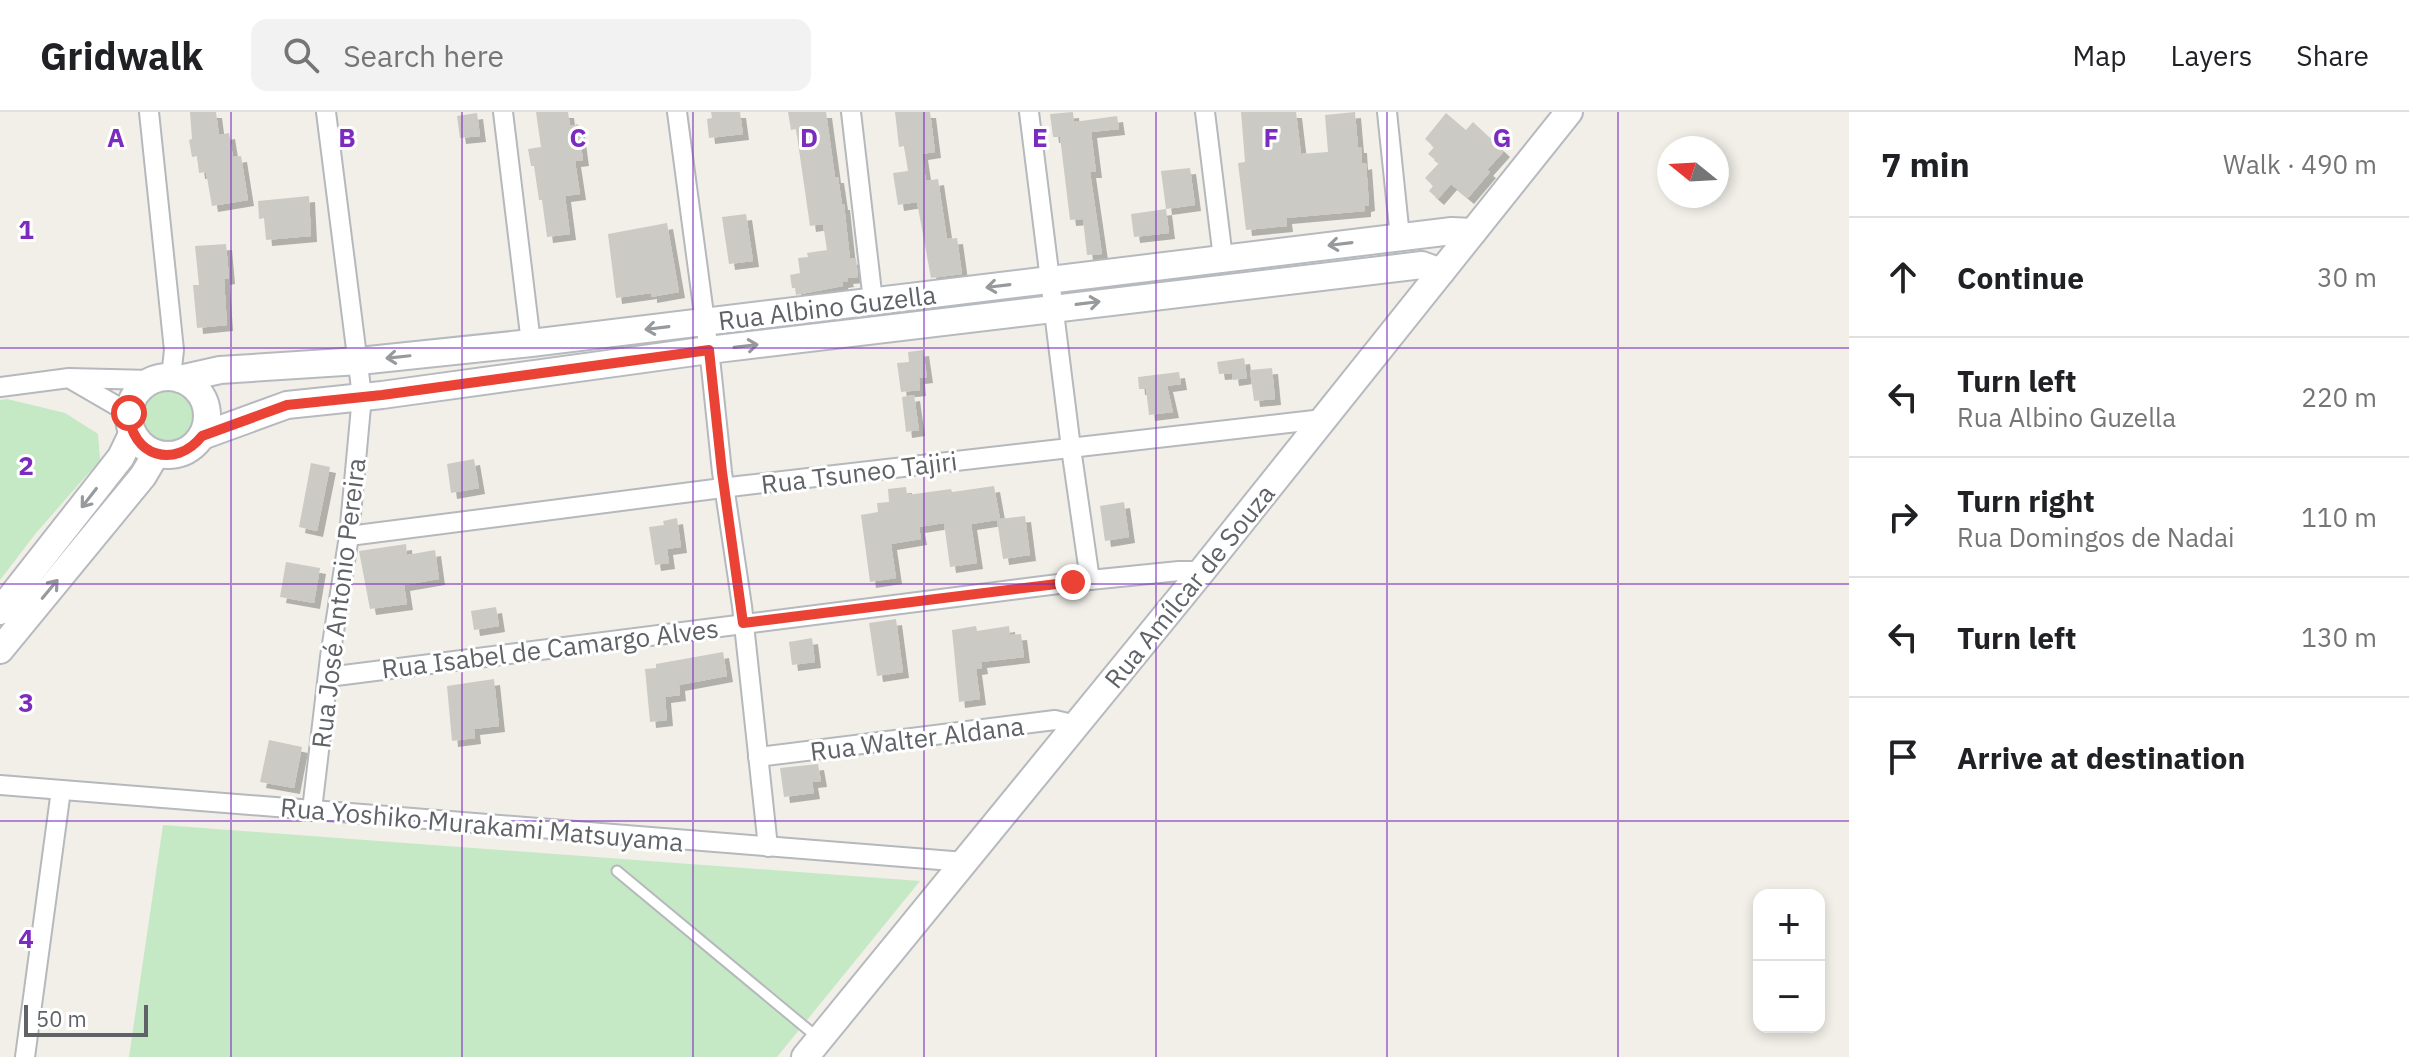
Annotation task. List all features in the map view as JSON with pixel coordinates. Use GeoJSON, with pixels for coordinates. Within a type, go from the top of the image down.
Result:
{"type":"FeatureCollection","features":[{"type":"Feature","properties":{"kind":"street"},"geometry":{"type":"LineString","coordinates":[[149,112],[174,350],[168,378]]}},
{"type":"Feature","properties":{"kind":"street"},"geometry":{"type":"LineString","coordinates":[[326,112],[359,361]]}},
{"type":"Feature","properties":{"kind":"street"},"geometry":{"type":"LineString","coordinates":[[503,112],[531,343]]}},
{"type":"Feature","properties":{"kind":"street"},"geometry":{"type":"LineString","coordinates":[[677,112],[743,623],[768,847]]}},
{"type":"Feature","properties":{"kind":"street"},"geometry":{"type":"LineString","coordinates":[[851,112],[873,301]]}},
{"type":"Feature","properties":{"kind":"street"},"geometry":{"type":"LineString","coordinates":[[1029,112],[1090,580]]}},
{"type":"Feature","properties":{"kind":"street"},"geometry":{"type":"LineString","coordinates":[[1205,112],[1223,258]]}},
{"type":"Feature","properties":{"kind":"street"},"geometry":{"type":"LineString","coordinates":[[1387,112],[1400,237]]}},
{"type":"Feature","properties":{"kind":"street","name":"Rua Amílcar de Souza"},"geometry":{"type":"LineString","coordinates":[[812,1048],[1202,571],[1569,112]]}},
{"type":"Feature","properties":{"kind":"street","name":"Rua Albino Guzella"},"geometry":{"type":"LineString","coordinates":[[168,378],[220,370],[359,361],[531,343],[1400,237],[1452,231],[1473,232]]}},
{"type":"Feature","properties":{"kind":"street","name":"Rua Albino Guzella"},"geometry":{"type":"LineString","coordinates":[[202,436],[287,405],[1055,307],[1422,265],[1441,272]]}},
{"type":"Feature","properties":{"kind":"street","name":"Rua José Antonio Pereira"},"geometry":{"type":"LineString","coordinates":[[312,810],[349,536],[362,396],[359,361]]}},
{"type":"Feature","properties":{"kind":"street"},"geometry":{"type":"LineString","coordinates":[[0,387],[69,378],[168,378],[196,389],[206,406],[206,426],[195,444],[177,455],[156,454],[147,449],[130,423],[69,378]]}},
{"type":"Feature","properties":{"kind":"street"},"geometry":{"type":"LineString","coordinates":[[0,611],[121,457],[136,393],[168,378]]}},
{"type":"Feature","properties":{"kind":"street","name":"Rua Tsuneo Tajiri"},"geometry":{"type":"LineString","coordinates":[[349,536],[724,488],[1323,419]]}},
{"type":"Feature","properties":{"kind":"street"},"geometry":{"type":"LineString","coordinates":[[0,650],[143,476],[156,454]]}},
{"type":"Feature","properties":{"kind":"street","name":"Rua Isabel de Camargo Alves"},"geometry":{"type":"LineString","coordinates":[[328,677],[1090,580],[1202,571]]}},
{"type":"Feature","properties":{"kind":"street","name":"Rua Walter Aldana"},"geometry":{"type":"LineString","coordinates":[[758,757],[1055,720],[1076,725]]}},
{"type":"Feature","properties":{"kind":"street","name":"Rua Yoshiko Murakami Matsuyama"},"geometry":{"type":"LineString","coordinates":[[0,785],[965,862]]}},
{"type":"Feature","properties":{"kind":"street"},"geometry":{"type":"LineString","coordinates":[[25,1057],[61,790]]}},
{"type":"Feature","properties":{"kind":"lane"},"geometry":{"type":"LineString","coordinates":[[617,871],[812,1048]]}},
{"type":"Feature","properties":{"kind":"green space"},"geometry":{"type":"Polygon","coordinates":[[[165,386],[185,394],[193,414],[185,434],[165,442],[145,434],[137,414],[145,394],[165,386]]]}},
{"type":"Feature","properties":{"kind":"green space"},"geometry":{"type":"Polygon","coordinates":[[[0,400],[65,413],[98,434],[100,460],[36,533],[0,580],[0,400]]]}},
{"type":"Feature","properties":{"kind":"green space"},"geometry":{"type":"Polygon","coordinates":[[[163,825],[920,881],[777,1057],[129,1057],[163,825]]]}},
{"type":"Feature","properties":{"kind":"building"},"geometry":{"type":"Polygon","coordinates":[[[190,112],[216,112],[219,135],[229,133],[233,157],[241,156],[248,200],[212,206],[206,172],[199,173],[197,156],[192,157],[190,112]]]}},
{"type":"Feature","properties":{"kind":"building"},"geometry":{"type":"Polygon","coordinates":[[[536,112],[568,112],[570,126],[578,124],[583,160],[575,161],[580,194],[565,196],[570,234],[547,237],[542,200],[539,200],[528,149],[541,147],[536,112]]]}},
{"type":"Feature","properties":{"kind":"building"},"geometry":{"type":"Polygon","coordinates":[[[711,112],[740,112],[743,134],[709,138],[707,119],[712,118],[711,112]]]}},
{"type":"Feature","properties":{"kind":"building"},"geometry":{"type":"Polygon","coordinates":[[[788,112],[826,112],[835,177],[838,177],[844,204],[850,259],[856,258],[858,277],[847,278],[848,281],[842,282],[843,286],[796,295],[790,275],[800,273],[798,258],[808,257],[807,253],[827,250],[823,224],[810,226],[796,129],[791,130],[788,112]]]}},
{"type":"Feature","properties":{"kind":"building"},"geometry":{"type":"Polygon","coordinates":[[[895,112],[930,112],[935,152],[922,154],[926,181],[938,179],[947,239],[957,238],[962,274],[931,278],[917,202],[898,205],[893,173],[908,171],[904,146],[899,147],[895,112]]]}},
{"type":"Feature","properties":{"kind":"building"},"geometry":{"type":"Polygon","coordinates":[[[1073,112],[1074,122],[1117,116],[1119,129],[1091,132],[1096,172],[1090,172],[1102,254],[1087,255],[1083,219],[1070,220],[1060,137],[1053,137],[1050,114],[1073,112]]]}},
{"type":"Feature","properties":{"kind":"building"},"geometry":{"type":"Polygon","coordinates":[[[1241,112],[1296,112],[1301,154],[1328,152],[1325,115],[1355,112],[1358,147],[1361,147],[1362,164],[1366,163],[1369,205],[1365,206],[1365,211],[1286,218],[1287,226],[1246,230],[1238,163],[1245,162],[1241,112]]]}},
{"type":"Feature","properties":{"kind":"building"},"geometry":{"type":"Polygon","coordinates":[[[477,113],[480,136],[460,138],[457,116],[477,113]]]}},
{"type":"Feature","properties":{"kind":"building"},"geometry":{"type":"Polygon","coordinates":[[[1446,113],[1466,130],[1473,122],[1504,151],[1468,198],[1451,184],[1438,199],[1429,191],[1433,186],[1425,178],[1439,163],[1428,154],[1434,147],[1425,139],[1446,113]]]}},
{"type":"Feature","properties":{"kind":"building"},"geometry":{"type":"Polygon","coordinates":[[[1190,168],[1195,205],[1166,209],[1161,171],[1190,168]]]}},
{"type":"Feature","properties":{"kind":"building"},"geometry":{"type":"Polygon","coordinates":[[[309,196],[311,236],[266,240],[264,218],[259,219],[258,201],[309,196]]]}},
{"type":"Feature","properties":{"kind":"building"},"geometry":{"type":"Polygon","coordinates":[[[1166,209],[1169,233],[1134,237],[1131,214],[1166,209]]]}},
{"type":"Feature","properties":{"kind":"building"},"geometry":{"type":"Polygon","coordinates":[[[746,214],[753,261],[729,264],[722,217],[746,214]]]}},
{"type":"Feature","properties":{"kind":"building"},"geometry":{"type":"Polygon","coordinates":[[[667,223],[679,292],[616,298],[608,234],[667,223]]]}},
{"type":"Feature","properties":{"kind":"building"},"geometry":{"type":"Polygon","coordinates":[[[226,244],[229,278],[224,279],[227,325],[197,328],[193,285],[199,285],[195,246],[226,244]]]}},
{"type":"Feature","properties":{"kind":"building"},"geometry":{"type":"Polygon","coordinates":[[[923,350],[927,377],[919,378],[920,390],[901,392],[897,363],[909,362],[908,352],[923,350]]]}},
{"type":"Feature","properties":{"kind":"building"},"geometry":{"type":"Polygon","coordinates":[[[1244,358],[1247,378],[1233,380],[1232,373],[1219,374],[1217,362],[1244,358]]]}},
{"type":"Feature","properties":{"kind":"building"},"geometry":{"type":"Polygon","coordinates":[[[1272,368],[1275,399],[1254,401],[1250,370],[1272,368]]]}},
{"type":"Feature","properties":{"kind":"building"},"geometry":{"type":"Polygon","coordinates":[[[1179,372],[1181,384],[1167,386],[1173,412],[1149,415],[1146,389],[1139,389],[1138,377],[1179,372]]]}},
{"type":"Feature","properties":{"kind":"building"},"geometry":{"type":"Polygon","coordinates":[[[914,395],[919,430],[906,432],[902,397],[914,395]]]}},
{"type":"Feature","properties":{"kind":"building"},"geometry":{"type":"Polygon","coordinates":[[[474,459],[479,488],[451,493],[447,464],[474,459]]]}},
{"type":"Feature","properties":{"kind":"building"},"geometry":{"type":"Polygon","coordinates":[[[311,463],[330,467],[317,531],[299,527],[311,463]]]}},
{"type":"Feature","properties":{"kind":"building"},"geometry":{"type":"Polygon","coordinates":[[[994,486],[1000,519],[1025,516],[1030,555],[1003,559],[997,520],[971,524],[977,563],[950,567],[944,523],[919,527],[921,539],[891,544],[896,578],[870,582],[861,515],[878,512],[877,503],[889,502],[888,489],[906,487],[907,495],[994,486]]]}},
{"type":"Feature","properties":{"kind":"building"},"geometry":{"type":"Polygon","coordinates":[[[1124,502],[1129,537],[1105,541],[1100,506],[1124,502]]]}},
{"type":"Feature","properties":{"kind":"building"},"geometry":{"type":"Polygon","coordinates":[[[677,518],[681,547],[667,549],[669,563],[655,565],[649,527],[664,525],[663,521],[677,518]]]}},
{"type":"Feature","properties":{"kind":"building"},"geometry":{"type":"Polygon","coordinates":[[[406,544],[407,555],[435,550],[439,579],[404,585],[407,604],[370,609],[359,551],[406,544]]]}},
{"type":"Feature","properties":{"kind":"building"},"geometry":{"type":"Polygon","coordinates":[[[286,562],[320,568],[314,603],[280,597],[286,562]]]}},
{"type":"Feature","properties":{"kind":"building"},"geometry":{"type":"Polygon","coordinates":[[[496,607],[499,626],[474,630],[471,611],[496,607]]]}},
{"type":"Feature","properties":{"kind":"building"},"geometry":{"type":"Polygon","coordinates":[[[896,619],[903,672],[877,676],[869,623],[896,619]]]}},
{"type":"Feature","properties":{"kind":"building"},"geometry":{"type":"Polygon","coordinates":[[[976,626],[977,631],[1009,626],[1010,635],[1021,634],[1024,657],[981,662],[982,668],[976,669],[980,699],[959,702],[952,630],[976,626]]]}},
{"type":"Feature","properties":{"kind":"building"},"geometry":{"type":"Polygon","coordinates":[[[812,638],[815,662],[792,665],[789,642],[812,638]]]}},
{"type":"Feature","properties":{"kind":"building"},"geometry":{"type":"Polygon","coordinates":[[[723,652],[727,676],[679,685],[680,695],[665,697],[667,720],[650,722],[645,669],[656,668],[656,664],[723,652]]]}},
{"type":"Feature","properties":{"kind":"building"},"geometry":{"type":"Polygon","coordinates":[[[494,679],[499,726],[474,729],[475,738],[452,741],[447,686],[494,679]]]}},
{"type":"Feature","properties":{"kind":"building"},"geometry":{"type":"Polygon","coordinates":[[[269,740],[302,747],[294,788],[260,782],[269,740]]]}},
{"type":"Feature","properties":{"kind":"building"},"geometry":{"type":"Polygon","coordinates":[[[818,764],[821,781],[812,782],[814,793],[784,797],[780,768],[818,764]]]}},
{"type":"Feature","properties":{"kind":"route"},"geometry":{"type":"LineString","coordinates":[[129,413],[132,434],[139,442],[156,454],[177,455],[187,451],[202,436],[287,405],[709,350],[743,623],[1073,582]]}}]}
